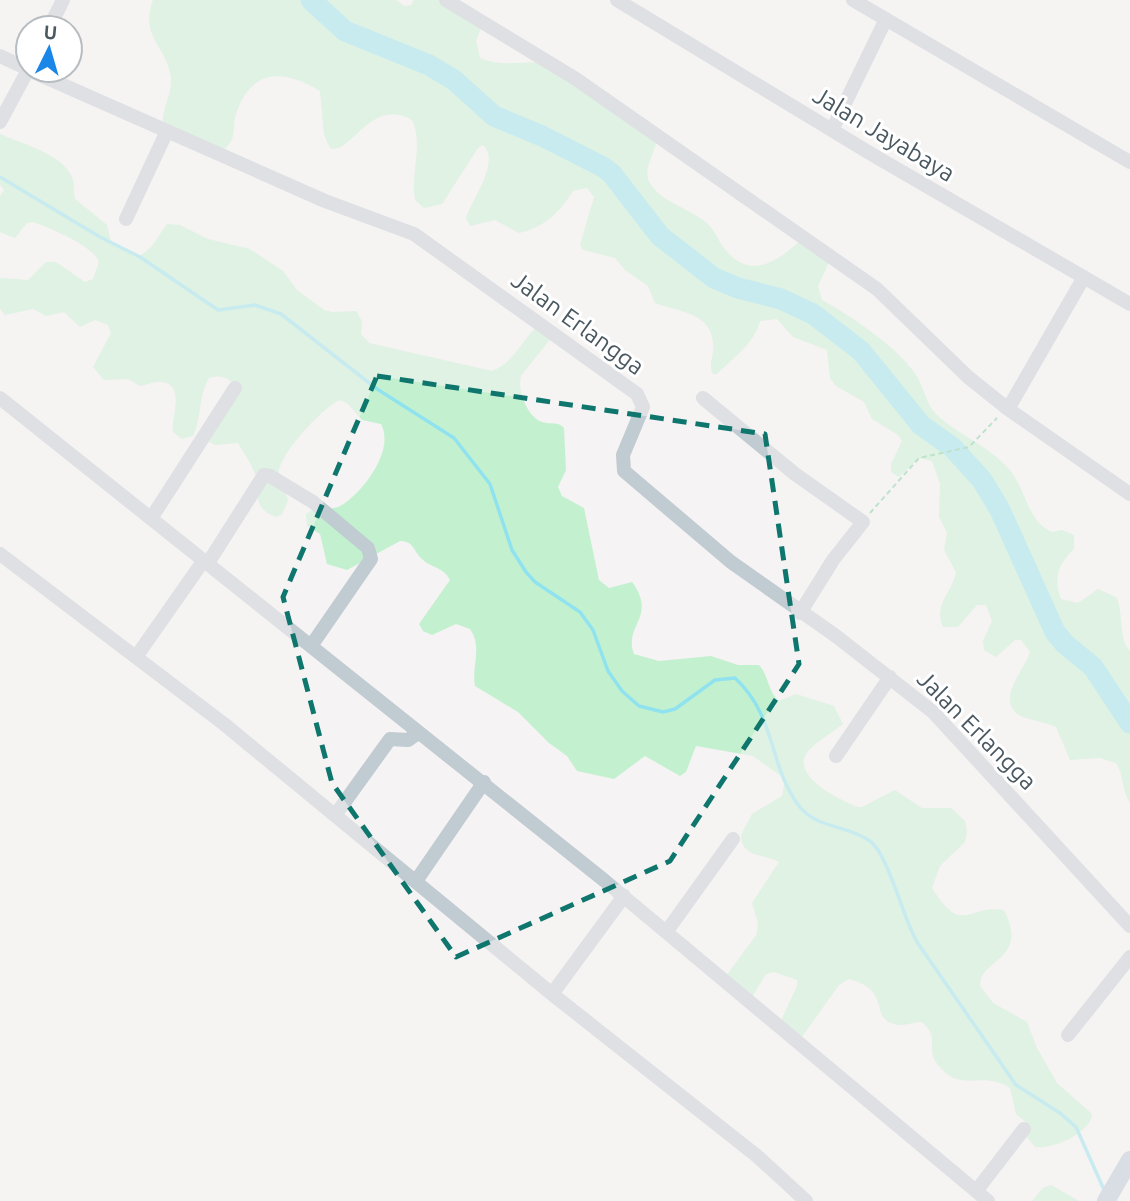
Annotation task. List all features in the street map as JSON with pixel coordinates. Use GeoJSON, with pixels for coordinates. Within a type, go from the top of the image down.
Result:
{"type":"FeatureCollection","features":[{"type":"Feature","properties":{"kind":"main road"},"geometry":{"type":"LineString","coordinates":[[1107,1199],[1130,1160]]}},
{"type":"Feature","properties":{"kind":"street"},"geometry":{"type":"LineString","coordinates":[[446,0],[568,74],[877,289],[968,377],[1008,409],[1130,494]]}},
{"type":"Feature","properties":{"kind":"street","name":"Jalan Jayabaya"},"geometry":{"type":"LineString","coordinates":[[617,0],[832,130],[1130,304]]}},
{"type":"Feature","properties":{"kind":"street"},"geometry":{"type":"LineString","coordinates":[[853,0],[1130,162]]}},
{"type":"Feature","properties":{"kind":"street"},"geometry":{"type":"LineString","coordinates":[[832,130],[886,19]]}},
{"type":"Feature","properties":{"kind":"street"},"geometry":{"type":"LineString","coordinates":[[0,122],[21,84]]}},
{"type":"Feature","properties":{"kind":"street","name":"Jalan Erlangga"},"geometry":{"type":"LineString","coordinates":[[61,84],[325,201],[414,234],[637,394],[643,407],[623,455],[624,471],[731,562],[890,677],[933,712],[970,749],[1130,926]]}},
{"type":"Feature","properties":{"kind":"street"},"geometry":{"type":"LineString","coordinates":[[126,219],[167,131]]}},
{"type":"Feature","properties":{"kind":"street"},"geometry":{"type":"LineString","coordinates":[[1008,409],[1084,277]]}},
{"type":"Feature","properties":{"kind":"street"},"geometry":{"type":"LineString","coordinates":[[152,517],[235,388]]}},
{"type":"Feature","properties":{"kind":"street"},"geometry":{"type":"LineString","coordinates":[[0,398],[152,517],[418,733],[484,782],[988,1201]]}},
{"type":"Feature","properties":{"kind":"street"},"geometry":{"type":"LineString","coordinates":[[703,398],[795,474],[863,522],[833,560],[800,613]]}},
{"type":"Feature","properties":{"kind":"street"},"geometry":{"type":"LineString","coordinates":[[136,657],[264,475],[313,502],[368,548],[371,559],[310,646]]}},
{"type":"Feature","properties":{"kind":"street"},"geometry":{"type":"LineString","coordinates":[[0,554],[336,814],[552,994],[757,1156],[806,1201]]}},
{"type":"Feature","properties":{"kind":"street"},"geometry":{"type":"LineString","coordinates":[[836,755],[890,677]]}},
{"type":"Feature","properties":{"kind":"street"},"geometry":{"type":"LineString","coordinates":[[336,814],[390,739],[408,740],[418,733]]}},
{"type":"Feature","properties":{"kind":"street"},"geometry":{"type":"LineString","coordinates":[[416,881],[484,782]]}},
{"type":"Feature","properties":{"kind":"street"},"geometry":{"type":"LineString","coordinates":[[667,932],[733,839]]}},
{"type":"Feature","properties":{"kind":"street"},"geometry":{"type":"LineString","coordinates":[[552,994],[624,896]]}},
{"type":"Feature","properties":{"kind":"street"},"geometry":{"type":"LineString","coordinates":[[1068,1035],[1130,957]]}},
{"type":"Feature","properties":{"kind":"street"},"geometry":{"type":"LineString","coordinates":[[977,1190],[1024,1129]]}},
{"type":"Feature","properties":{"kind":"path"},"geometry":{"type":"LineString","coordinates":[[863,522],[909,466],[919,458],[969,447],[1008,409]]}},
{"type":"Feature","properties":{"kind":"highlighted area"},"geometry":{"type":"Polygon","coordinates":[[[377,376],[765,434],[799,664],[670,861],[456,957],[332,783],[283,597],[377,376]]]}},
{"type":"Feature","properties":{"kind":"green space"},"geometry":{"type":"Polygon","coordinates":[[[153,0],[396,0],[404,6],[411,5],[414,0],[446,0],[483,23],[476,41],[480,58],[497,63],[541,62],[557,66],[657,137],[647,172],[650,183],[660,195],[706,223],[732,257],[752,266],[763,265],[783,255],[803,238],[831,258],[818,286],[822,300],[871,332],[905,362],[917,377],[929,405],[936,414],[1009,469],[1037,521],[1052,532],[1062,530],[1074,535],[1074,549],[1058,572],[1057,585],[1061,599],[1078,603],[1098,589],[1116,597],[1122,633],[1130,651],[1130,803],[1116,763],[1100,758],[1070,760],[1056,727],[1023,717],[1014,711],[1010,695],[1030,652],[1021,640],[1015,640],[996,657],[984,650],[983,641],[992,621],[986,605],[977,605],[958,627],[943,627],[940,612],[956,572],[944,550],[947,533],[939,517],[940,484],[932,461],[919,458],[899,477],[891,472],[891,464],[902,441],[898,435],[872,419],[864,402],[836,386],[830,378],[827,350],[793,337],[777,319],[760,321],[753,337],[742,350],[717,374],[713,374],[713,339],[704,322],[655,303],[648,286],[625,270],[615,258],[583,250],[580,245],[594,197],[587,188],[573,191],[550,218],[537,227],[519,233],[495,220],[470,226],[466,218],[484,180],[489,160],[483,145],[478,148],[442,204],[424,208],[415,200],[417,139],[412,120],[397,115],[384,115],[373,120],[346,144],[330,148],[324,135],[320,91],[294,79],[270,77],[250,88],[236,114],[231,141],[224,149],[163,123],[171,79],[165,58],[149,24],[153,0]]]}},
{"type":"Feature","properties":{"kind":"green space"},"geometry":{"type":"Polygon","coordinates":[[[0,134],[50,155],[67,169],[73,180],[75,199],[107,225],[111,242],[140,256],[151,247],[167,224],[180,225],[208,239],[250,249],[283,271],[297,290],[324,310],[356,311],[362,321],[361,334],[369,343],[492,371],[506,363],[541,323],[555,333],[521,376],[522,395],[528,409],[537,419],[564,428],[566,470],[558,487],[562,496],[584,508],[599,580],[609,588],[632,582],[639,594],[642,604],[633,635],[634,654],[659,661],[711,656],[738,665],[759,665],[779,701],[796,694],[834,706],[843,724],[812,747],[805,757],[804,766],[816,784],[857,807],[895,790],[922,808],[951,808],[965,821],[965,842],[940,866],[932,888],[942,903],[959,915],[992,909],[1004,910],[1010,927],[1008,949],[987,969],[980,986],[993,1003],[1027,1022],[1037,1048],[1057,1083],[1092,1114],[1085,1127],[1061,1143],[1035,1147],[1027,1137],[1027,1123],[1016,1114],[1010,1088],[989,1081],[961,1080],[943,1071],[934,1059],[932,1036],[927,1027],[922,1022],[900,1025],[887,1021],[882,1016],[876,996],[862,984],[849,979],[839,985],[799,1041],[778,1027],[797,986],[797,980],[774,972],[766,974],[749,1002],[723,980],[757,934],[758,923],[752,903],[779,862],[750,852],[742,843],[741,835],[752,814],[782,796],[785,779],[753,756],[696,746],[686,772],[680,776],[645,756],[614,779],[577,771],[567,756],[549,743],[518,712],[475,686],[476,643],[470,629],[456,624],[432,635],[423,631],[419,624],[450,580],[444,572],[422,559],[405,541],[400,541],[347,570],[327,564],[320,534],[307,526],[306,514],[315,509],[342,505],[368,480],[384,446],[381,424],[362,420],[347,403],[339,400],[323,412],[304,431],[282,462],[279,478],[288,501],[282,514],[276,517],[268,514],[260,505],[255,474],[238,443],[215,445],[209,442],[237,389],[228,380],[218,376],[209,378],[193,436],[182,439],[173,432],[176,395],[169,384],[159,382],[140,386],[128,379],[104,380],[93,367],[111,333],[108,325],[95,320],[80,327],[64,312],[46,316],[33,309],[5,315],[0,309],[0,278],[28,280],[46,262],[56,262],[85,282],[93,279],[99,262],[80,244],[33,222],[27,223],[15,238],[0,232],[0,196],[4,190],[0,185],[0,134]]]}},
{"type":"Feature","properties":{"kind":"green space"},"geometry":{"type":"Polygon","coordinates":[[[1051,1185],[1079,1201],[1032,1201],[1043,1188],[1051,1185]]]}},
{"type":"Feature","properties":{"kind":"waterway"},"geometry":{"type":"LineString","coordinates":[[311,0],[345,31],[429,65],[454,80],[494,116],[542,136],[603,167],[612,174],[660,236],[714,278],[738,288],[781,299],[813,314],[861,351],[921,425],[952,447],[982,480],[1000,510],[1055,632],[1093,667],[1130,723]]}},
{"type":"Feature","properties":{"kind":"waterway"},"geometry":{"type":"LineString","coordinates":[[0,177],[100,237],[140,257],[218,310],[255,305],[281,314],[377,389],[454,438],[490,484],[512,550],[526,572],[535,582],[580,612],[593,630],[608,671],[622,691],[639,706],[663,712],[675,709],[715,680],[735,678],[749,693],[758,709],[782,774],[799,806],[815,819],[861,836],[877,848],[917,942],[1016,1085],[1060,1113],[1076,1127],[1105,1192]]}}]}
